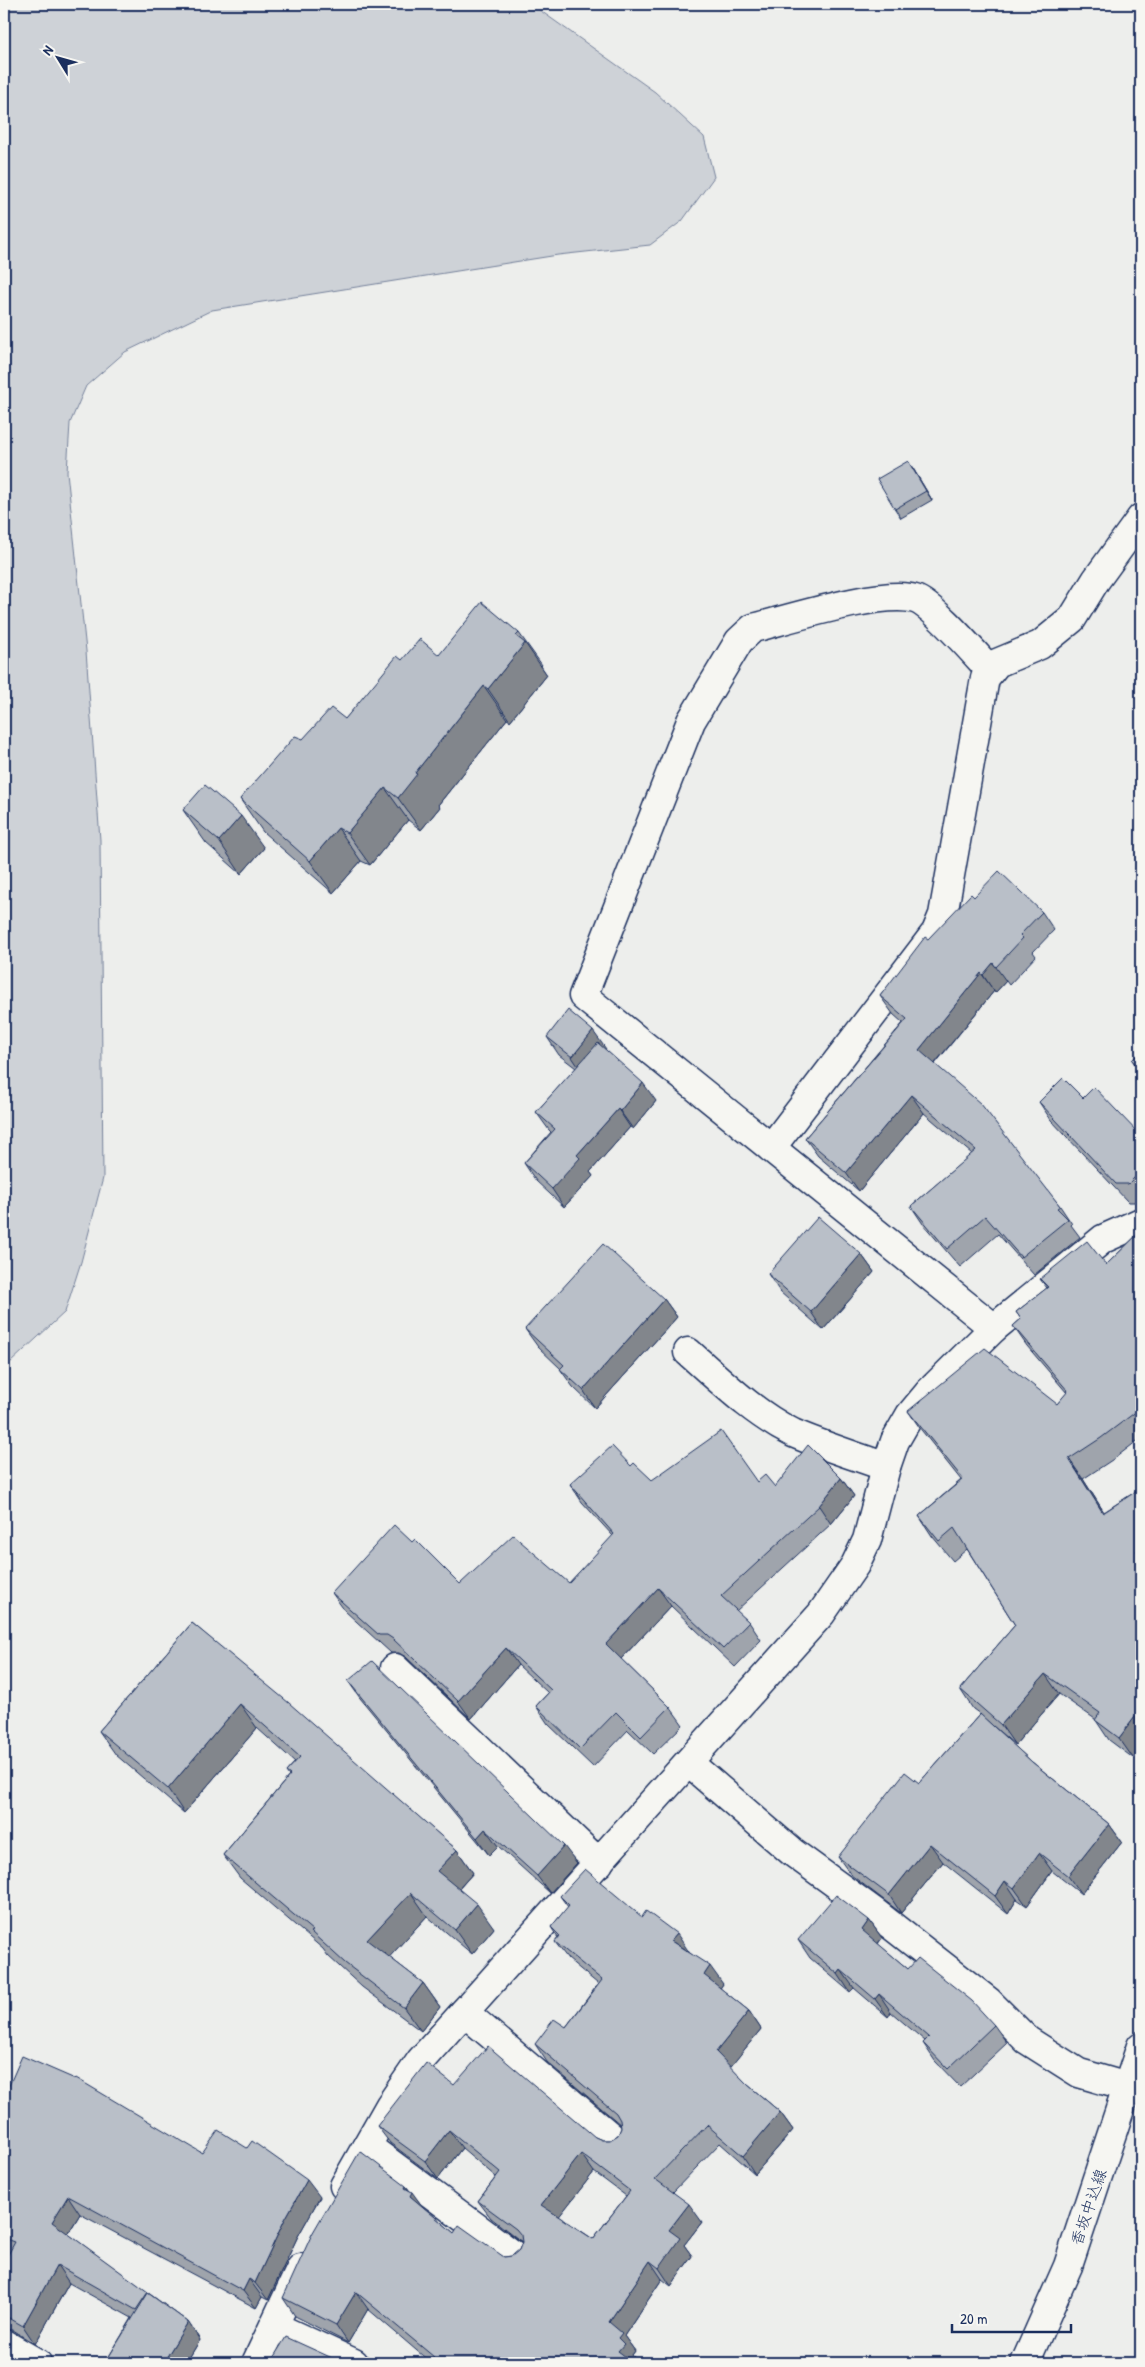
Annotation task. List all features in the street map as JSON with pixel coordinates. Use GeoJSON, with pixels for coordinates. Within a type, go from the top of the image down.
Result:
{"type":"FeatureCollection","features":[{"type":"Feature","properties":{"kind":"street"},"geometry":{"type":"LineString","coordinates":[[771,1148],[936,932],[943,916],[982,688],[990,670],[997,664],[1040,645],[1072,619],[1096,580],[1141,518]]}},
{"type":"Feature","properties":{"kind":"street"},"geometry":{"type":"LineString","coordinates":[[990,670],[940,617],[915,599],[882,597],[753,628],[739,641],[691,721],[583,996],[994,1328]]}},
{"type":"Feature","properties":{"kind":"street"},"geometry":{"type":"LineString","coordinates":[[330,2212],[390,2105],[421,2060],[600,1863],[821,1614],[855,1565],[867,1540],[886,1467],[895,1441],[910,1415],[930,1391],[994,1328],[1103,1239],[1141,1222]]}},
{"type":"Feature","properties":{"kind":"street"},"geometry":{"type":"LineString","coordinates":[[688,1352],[742,1400],[793,1433],[886,1467]]}},
{"type":"Feature","properties":{"kind":"street"},"geometry":{"type":"LineString","coordinates":[[395,1668],[600,1863]]}},
{"type":"Feature","properties":{"kind":"street"},"geometry":{"type":"LineString","coordinates":[[689,1763],[792,1852],[873,1911],[988,2001],[1026,2040],[1079,2073],[1127,2087]]}},
{"type":"Feature","properties":{"kind":"street"},"geometry":{"type":"LineString","coordinates":[[464,2012],[618,2144]]}},
{"type":"Feature","properties":{"kind":"street","name":"香坂中込線"},"geometry":{"type":"LineString","coordinates":[[1025,2363],[1068,2266],[1141,2046]]}},
{"type":"Feature","properties":{"kind":"street"},"geometry":{"type":"LineString","coordinates":[[367,2146],[519,2259]]}},
{"type":"Feature","properties":{"kind":"street"},"geometry":{"type":"LineString","coordinates":[[256,2363],[312,2245]]}},
{"type":"Feature","properties":{"kind":"street"},"geometry":{"type":"LineString","coordinates":[[274,2326],[354,2363]]}},
{"type":"Feature","properties":{"kind":"street"},"geometry":{"type":"LineString","coordinates":[[4,2344],[37,2363]]}},
{"type":"Feature","properties":{"kind":"shaded area"},"geometry":{"type":"Polygon","coordinates":[[[4,4],[531,4],[655,92],[704,137],[714,177],[682,221],[650,245],[558,255],[212,310],[125,352],[86,386],[70,423],[67,472],[86,651],[100,840],[103,1178],[81,1262],[65,1312],[10,1363],[4,1365],[4,4]]]}},
{"type":"Feature","properties":{"kind":"building"},"geometry":{"type":"Polygon","coordinates":[[[908,461],[926,491],[895,509],[877,479],[908,461]]]}},
{"type":"Feature","properties":{"kind":"building"},"geometry":{"type":"Polygon","coordinates":[[[482,602],[519,633],[516,636],[525,643],[488,689],[484,686],[415,773],[417,774],[398,798],[385,788],[347,833],[338,828],[310,861],[240,799],[295,736],[303,739],[331,708],[345,719],[397,656],[402,660],[420,639],[439,655],[482,602]]]}},
{"type":"Feature","properties":{"kind":"building"},"geometry":{"type":"Polygon","coordinates":[[[205,785],[241,816],[219,841],[183,810],[205,785]]]}},
{"type":"Feature","properties":{"kind":"building"},"geometry":{"type":"Polygon","coordinates":[[[999,871],[1042,912],[1020,935],[1023,938],[996,967],[993,963],[983,975],[981,973],[919,1050],[981,1104],[1060,1206],[1057,1208],[1068,1219],[1021,1257],[985,1216],[947,1249],[911,1206],[976,1150],[911,1095],[846,1173],[805,1138],[907,1019],[880,996],[925,937],[928,939],[971,894],[974,897],[999,871]]]}},
{"type":"Feature","properties":{"kind":"building"},"geometry":{"type":"Polygon","coordinates":[[[568,1010],[593,1031],[572,1057],[547,1037],[568,1010]]]}},
{"type":"Feature","properties":{"kind":"building"},"geometry":{"type":"Polygon","coordinates":[[[598,1043],[643,1083],[620,1111],[618,1109],[577,1155],[580,1158],[552,1189],[524,1163],[555,1129],[536,1112],[598,1043]]]}},
{"type":"Feature","properties":{"kind":"building"},"geometry":{"type":"Polygon","coordinates":[[[1141,1051],[1141,1068],[1132,1060],[1141,1051]]]}},
{"type":"Feature","properties":{"kind":"building"},"geometry":{"type":"Polygon","coordinates":[[[1063,1078],[1083,1098],[1094,1087],[1141,1136],[1141,1171],[1128,1184],[1116,1184],[1039,1102],[1063,1078]]]}},
{"type":"Feature","properties":{"kind":"building"},"geometry":{"type":"Polygon","coordinates":[[[818,1217],[861,1254],[811,1312],[768,1274],[818,1217]]]}},
{"type":"Feature","properties":{"kind":"building"},"geometry":{"type":"Polygon","coordinates":[[[1141,1231],[1141,1321],[1138,1324],[1141,1329],[1141,1408],[1069,1459],[1103,1513],[1141,1488],[1141,1547],[1136,1551],[1141,1555],[1141,1709],[1119,1738],[1095,1720],[1100,1713],[1045,1674],[1001,1725],[960,1689],[1015,1625],[954,1528],[939,1541],[919,1516],[963,1479],[908,1411],[985,1348],[1057,1404],[1068,1391],[1013,1326],[1021,1319],[1016,1312],[1048,1287],[1040,1279],[1087,1241],[1106,1265],[1141,1231]]]}},
{"type":"Feature","properties":{"kind":"building"},"geometry":{"type":"Polygon","coordinates":[[[603,1244],[664,1299],[583,1390],[560,1369],[564,1365],[525,1329],[603,1244]]]}},
{"type":"Feature","properties":{"kind":"building"},"geometry":{"type":"Polygon","coordinates":[[[721,1431],[757,1482],[765,1475],[775,1487],[808,1445],[841,1478],[819,1506],[721,1596],[749,1622],[723,1649],[658,1588],[606,1644],[670,1707],[641,1737],[616,1712],[580,1749],[536,1706],[551,1690],[506,1648],[458,1701],[393,1639],[387,1635],[379,1635],[332,1593],[394,1525],[412,1542],[415,1539],[460,1584],[513,1535],[569,1583],[614,1534],[570,1484],[612,1446],[631,1466],[634,1463],[652,1480],[721,1431]]]}},
{"type":"Feature","properties":{"kind":"building"},"geometry":{"type":"Polygon","coordinates":[[[192,1623],[289,1703],[457,1850],[437,1871],[477,1904],[455,1930],[411,1893],[367,1940],[423,1983],[404,2008],[345,1963],[311,1932],[313,1931],[223,1855],[290,1775],[286,1772],[300,1757],[240,1704],[168,1789],[99,1731],[192,1623]]]}},
{"type":"Feature","properties":{"kind":"building"},"geometry":{"type":"Polygon","coordinates":[[[372,1661],[564,1846],[537,1876],[485,1829],[477,1838],[348,1681],[372,1661]]]}},
{"type":"Feature","properties":{"kind":"building"},"geometry":{"type":"Polygon","coordinates":[[[980,1714],[1032,1762],[1109,1824],[1068,1876],[1039,1853],[1014,1888],[1005,1881],[995,1896],[930,1844],[889,1895],[838,1857],[905,1772],[919,1783],[980,1714]]]}},
{"type":"Feature","properties":{"kind":"building"},"geometry":{"type":"Polygon","coordinates":[[[585,1869],[642,1917],[646,1911],[677,1934],[671,1941],[710,1966],[704,1975],[749,2011],[716,2052],[748,2085],[780,2112],[743,2156],[707,2125],[655,2179],[689,2204],[669,2230],[680,2238],[659,2268],[650,2261],[609,2322],[622,2333],[618,2338],[624,2344],[618,2351],[630,2360],[628,2363],[429,2363],[434,2357],[356,2292],[336,2325],[283,2298],[312,2234],[360,2151],[406,2186],[405,2188],[412,2192],[410,2196],[454,2233],[459,2225],[504,2257],[512,2256],[519,2250],[522,2242],[521,2235],[516,2229],[478,2201],[500,2172],[449,2130],[425,2161],[377,2126],[426,2063],[454,2085],[488,2046],[595,2137],[602,2140],[610,2140],[618,2135],[621,2128],[620,2120],[616,2113],[535,2044],[554,2019],[566,2027],[602,1980],[555,1942],[560,1936],[551,1927],[569,1905],[560,1896],[585,1869]],[[581,2154],[541,2205],[593,2239],[630,2191],[581,2154]]]}},
{"type":"Feature","properties":{"kind":"building"},"geometry":{"type":"Polygon","coordinates":[[[836,1895],[869,1920],[862,1930],[908,1969],[918,1958],[972,2001],[994,2025],[948,2069],[923,2043],[929,2037],[879,1994],[875,1999],[841,1970],[838,1974],[798,1940],[836,1895]]]}},
{"type":"Feature","properties":{"kind":"building"},"geometry":{"type":"Polygon","coordinates":[[[22,2056],[76,2078],[202,2153],[218,2130],[247,2148],[252,2141],[307,2180],[284,2221],[255,2283],[249,2279],[243,2291],[68,2196],[52,2222],[148,2292],[136,2310],[57,2265],[23,2326],[4,2315],[4,2262],[15,2242],[4,2238],[4,2097],[22,2056]]]}},
{"type":"Feature","properties":{"kind":"building"},"geometry":{"type":"Polygon","coordinates":[[[148,2293],[188,2322],[163,2363],[105,2363],[148,2293]]]}},
{"type":"Feature","properties":{"kind":"building"},"geometry":{"type":"Polygon","coordinates":[[[286,2337],[330,2357],[340,2363],[270,2363],[286,2337]]]}},
{"type":"Feature","properties":{"kind":"building"},"geometry":{"type":"Polygon","coordinates":[[[4,2351],[17,2359],[33,2363],[4,2363],[4,2351]]]}}]}
